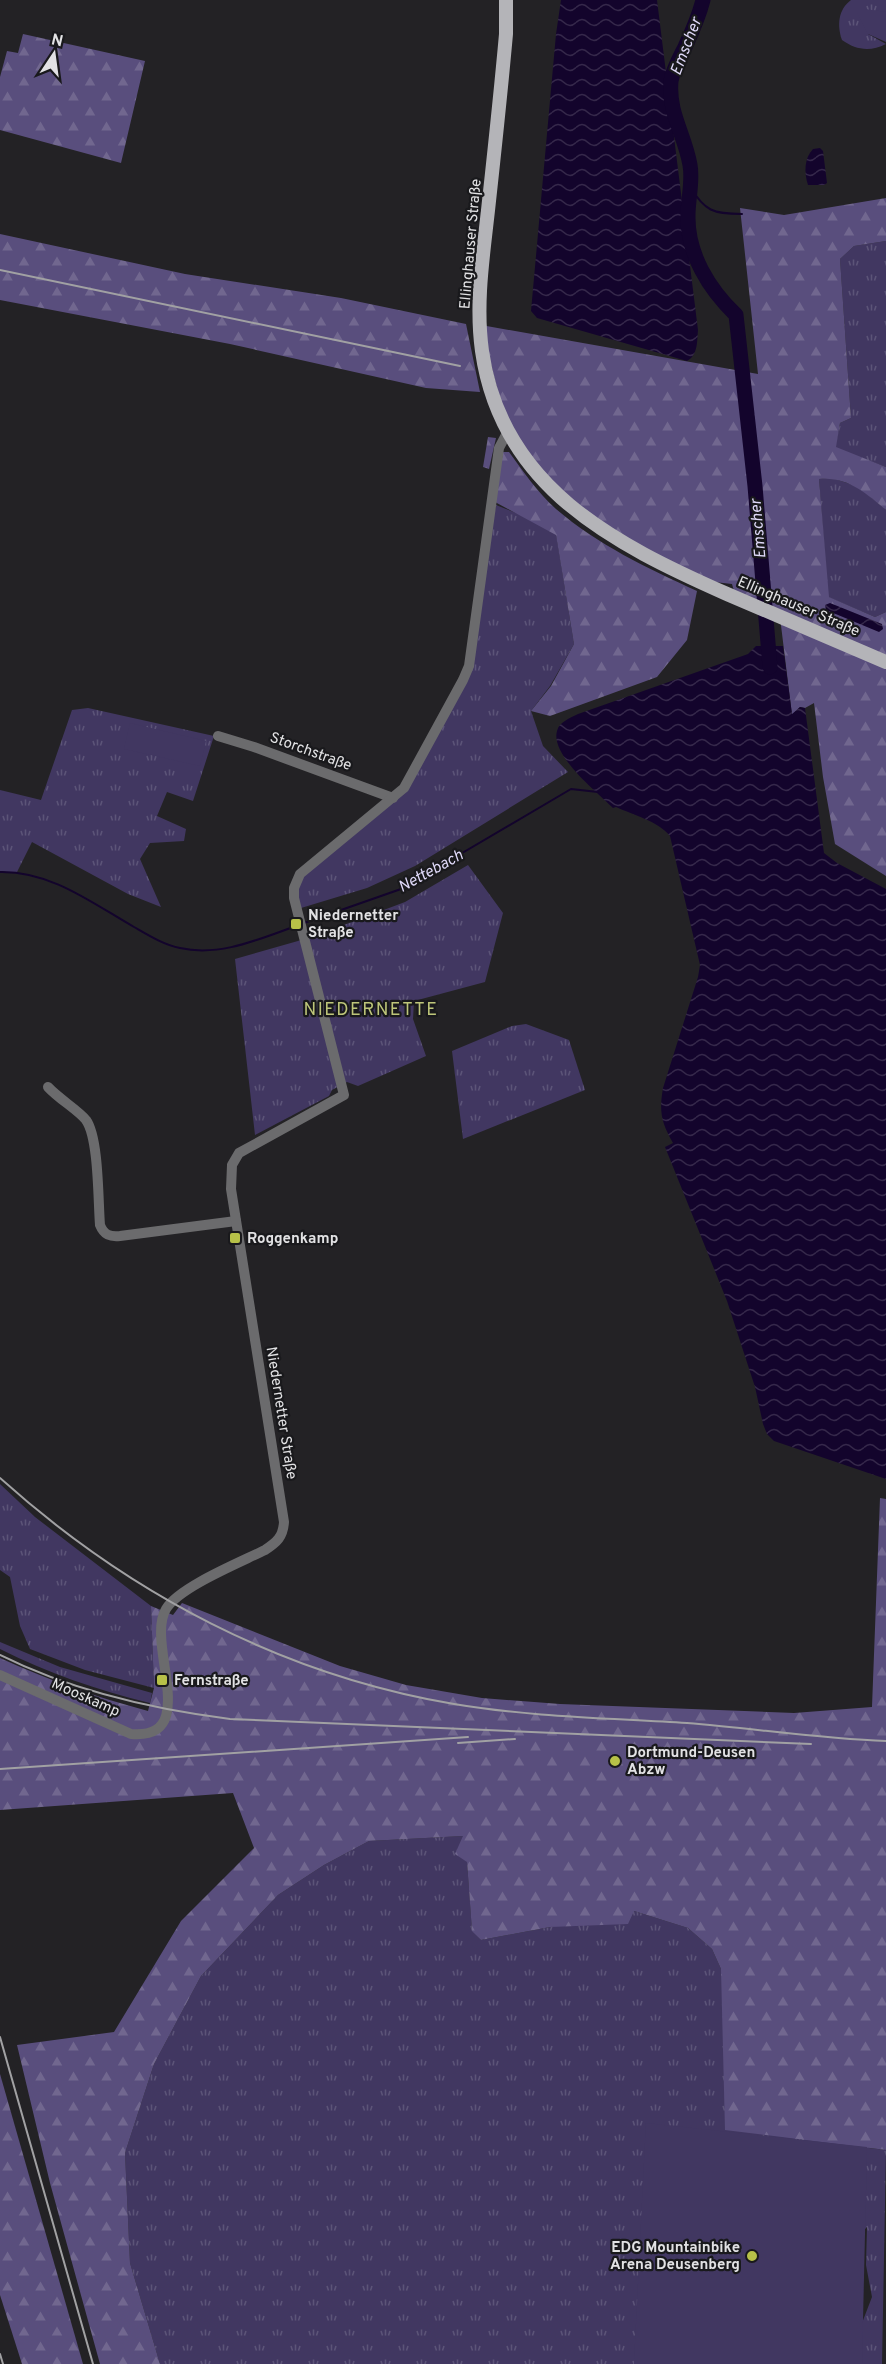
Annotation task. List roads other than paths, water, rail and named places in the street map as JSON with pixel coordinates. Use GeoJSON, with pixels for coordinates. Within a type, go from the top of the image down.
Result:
{"type":"FeatureCollection","features":[{"type":"Feature","properties":{"kind":"main road","name":"Ellinghauser Straße"},"geometry":{"type":"LineString","coordinates":[[506,0],[506,34],[480,306],[482,350],[486,369],[493,395],[508,431],[533,469],[578,514],[640,552],[736,597],[886,662]]}},
{"type":"Feature","properties":{"kind":"street","name":"Niedernetter Straße"},"geometry":{"type":"LineString","coordinates":[[160,1728],[167,1713],[169,1697],[160,1636],[162,1620],[167,1607],[186,1590],[265,1550],[276,1543],[283,1534],[284,1522],[230,1178],[232,1165],[239,1153],[344,1095],[303,935],[294,888],[300,874],[393,798],[410,779],[469,666],[499,448],[508,431]]}},
{"type":"Feature","properties":{"kind":"street","name":"Storchstraße"},"geometry":{"type":"LineString","coordinates":[[218,736],[393,798]]}},
{"type":"Feature","properties":{"kind":"street"},"geometry":{"type":"LineString","coordinates":[[48,1087],[59,1099],[85,1119],[93,1133],[100,1225],[104,1233],[113,1237],[236,1221]]}},
{"type":"Feature","properties":{"kind":"street","name":"Mooskamp"},"geometry":{"type":"LineString","coordinates":[[0,1675],[131,1734],[149,1734],[160,1728]]}},
{"type":"Feature","properties":{"kind":"water"},"geometry":{"type":"Polygon","coordinates":[[[561,0],[657,0],[698,330],[695,352],[687,361],[537,318],[531,311],[561,0]]]}},
{"type":"Feature","properties":{"kind":"water"},"geometry":{"type":"Polygon","coordinates":[[[820,148],[823,151],[827,183],[808,185],[805,171],[806,161],[813,149],[820,148]]]}},
{"type":"Feature","properties":{"kind":"water"},"geometry":{"type":"Polygon","coordinates":[[[830,603],[882,624],[883,629],[879,632],[826,610],[825,605],[830,603]]]}},
{"type":"Feature","properties":{"kind":"water"},"geometry":{"type":"Polygon","coordinates":[[[756,646],[783,646],[792,714],[800,707],[805,708],[824,853],[837,863],[886,889],[886,1479],[774,1441],[767,1434],[755,1387],[727,1301],[665,1147],[673,1143],[662,1116],[663,1088],[700,965],[670,836],[652,822],[616,807],[613,808],[567,762],[557,741],[557,731],[560,725],[578,714],[748,654],[756,646]]]}},
{"type":"Feature","properties":{"kind":"waterway","name":"Emscher"},"geometry":{"type":"LineString","coordinates":[[703,0],[693,30],[673,72],[672,103],[690,165],[688,215],[691,243],[709,282],[736,315],[755,486],[770,667]]}},
{"type":"Feature","properties":{"kind":"waterway"},"geometry":{"type":"LineString","coordinates":[[690,187],[700,201],[711,210],[742,214]]}},
{"type":"Feature","properties":{"kind":"waterway","name":"Nettebach"},"geometry":{"type":"LineString","coordinates":[[304,923],[401,889],[571,789],[598,792]]}},
{"type":"Feature","properties":{"kind":"waterway","name":"Nettebach"},"geometry":{"type":"LineString","coordinates":[[0,872],[19,873],[54,883],[87,899],[156,939],[180,948],[195,950],[225,948],[254,941],[296,926]]}},
{"type":"Feature","properties":{"kind":"railway"},"geometry":{"type":"LineString","coordinates":[[0,270],[460,366]]}},
{"type":"Feature","properties":{"kind":"railway"},"geometry":{"type":"LineString","coordinates":[[0,1478],[50,1520],[101,1558],[155,1593],[211,1624],[329,1673],[391,1691],[454,1704],[512,1712],[687,1723],[886,1741]]}},
{"type":"Feature","properties":{"kind":"railway"},"geometry":{"type":"LineString","coordinates":[[0,1655],[55,1679],[112,1697],[170,1710],[230,1719],[811,1744]]}},
{"type":"Feature","properties":{"kind":"railway"},"geometry":{"type":"LineString","coordinates":[[0,1769],[468,1737]]}},
{"type":"Feature","properties":{"kind":"railway"},"geometry":{"type":"LineString","coordinates":[[458,1743],[515,1739]]}},
{"type":"Feature","properties":{"kind":"railway"},"geometry":{"type":"LineString","coordinates":[[0,2037],[93,2364]]}},
{"type":"Feature","properties":{"kind":"railway"},"geometry":{"type":"LineString","coordinates":[[0,2354],[3,2364]]}},
{"type":"Feature","properties":{"kind":"place","name":"Niedernetter Straße"},"geometry":{"type":"Point","coordinates":[296,924]}},
{"type":"Feature","properties":{"kind":"place","name":"Roggenkamp"},"geometry":{"type":"Point","coordinates":[235,1238]}},
{"type":"Feature","properties":{"kind":"place","name":"Fernstraße"},"geometry":{"type":"Point","coordinates":[162,1680]}},
{"type":"Feature","properties":{"kind":"place","name":"Dortmund-Deusen Abzw"},"geometry":{"type":"Point","coordinates":[615,1761]}},
{"type":"Feature","properties":{"kind":"place","name":"EDG Mountainbike Arena Deusenberg"},"geometry":{"type":"Point","coordinates":[752,2256]}},
{"type":"Feature","properties":{"kind":"district","name":"NIEDERNETTE"},"geometry":{"type":"Point","coordinates":[371,1009]}}]}
